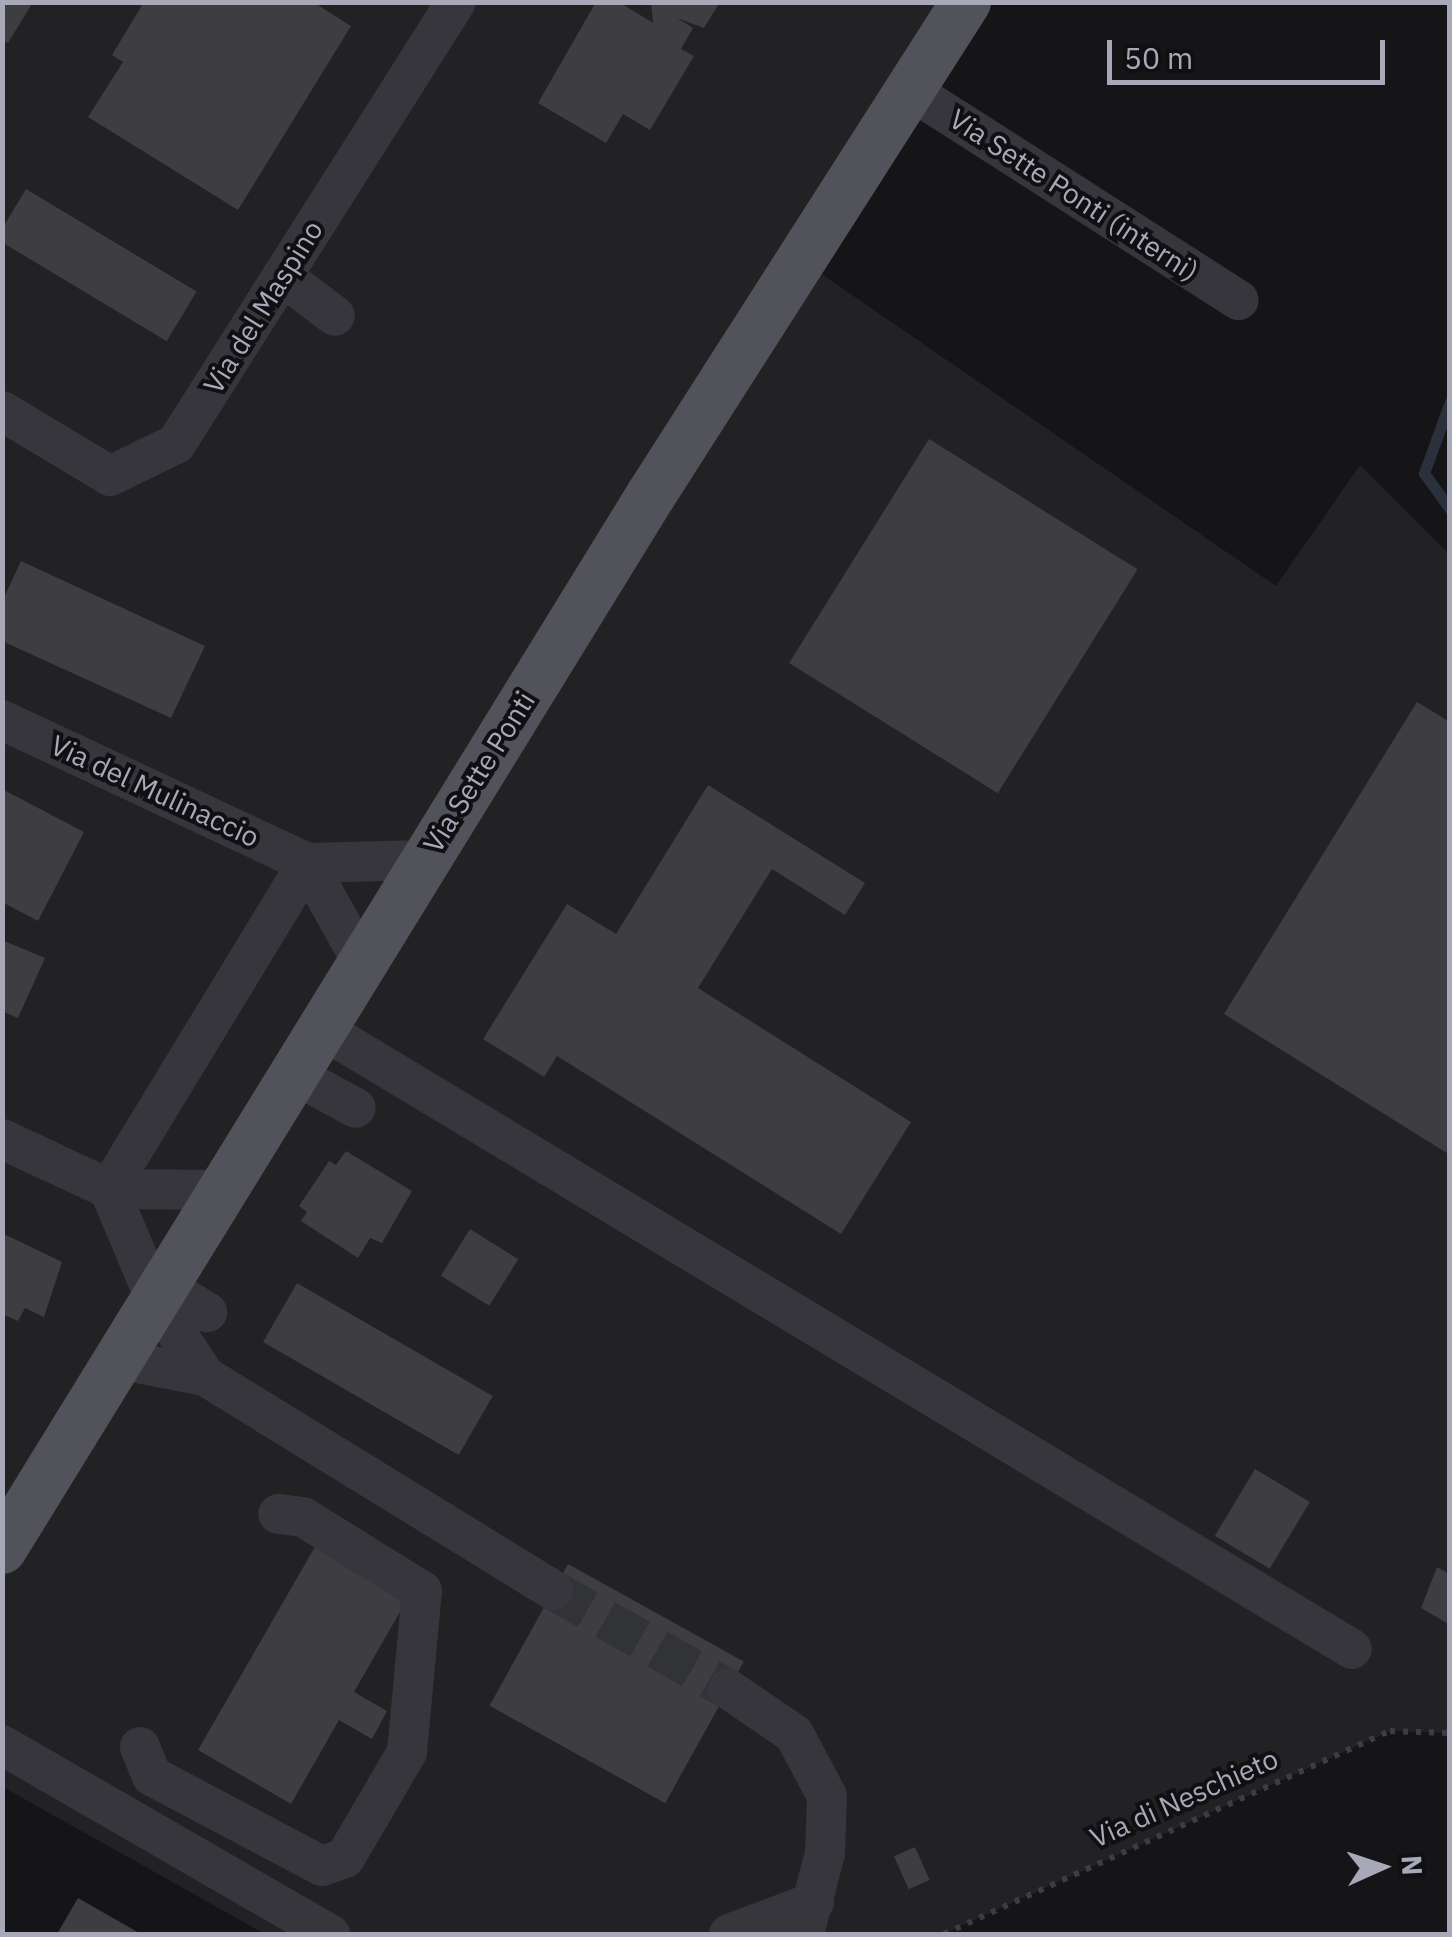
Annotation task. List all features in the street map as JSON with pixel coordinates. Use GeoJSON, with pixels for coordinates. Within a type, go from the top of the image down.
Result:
{"type":"FeatureCollection","features":[{"type":"Feature","properties":{"kind":"main road","name":"Via Sette Ponti"},"geometry":{"type":"LineString","coordinates":[[2,1549],[122,1360],[177,1301],[226,1190],[362,962],[966,2]]}},
{"type":"Feature","properties":{"kind":"street","name":"Via del Maspino"},"geometry":{"type":"LineString","coordinates":[[2,411],[110,476],[176,444],[456,2]]}},
{"type":"Feature","properties":{"kind":"street","name":"Via Sette Ponti (interni)"},"geometry":{"type":"LineString","coordinates":[[910,90],[1239,300]]}},
{"type":"Feature","properties":{"kind":"street"},"geometry":{"type":"LineString","coordinates":[[282,276],[334,316]]}},
{"type":"Feature","properties":{"kind":"street","name":"Via del Mulinaccio"},"geometry":{"type":"LineString","coordinates":[[2,720],[307,862],[424,860]]}},
{"type":"Feature","properties":{"kind":"street"},"geometry":{"type":"LineString","coordinates":[[109,1188],[307,862],[362,962]]}},
{"type":"Feature","properties":{"kind":"street"},"geometry":{"type":"LineString","coordinates":[[322,1029],[1352,1649]]}},
{"type":"Feature","properties":{"kind":"street"},"geometry":{"type":"LineString","coordinates":[[295,1076],[356,1108]]}},
{"type":"Feature","properties":{"kind":"street"},"geometry":{"type":"LineString","coordinates":[[2,1139],[109,1188],[226,1190]]}},
{"type":"Feature","properties":{"kind":"street"},"geometry":{"type":"LineString","coordinates":[[109,1188],[177,1301],[205,1376]]}},
{"type":"Feature","properties":{"kind":"street"},"geometry":{"type":"LineString","coordinates":[[122,1360],[205,1376],[553,1590]]}},
{"type":"Feature","properties":{"kind":"street"},"geometry":{"type":"LineString","coordinates":[[277,1813],[140,1747],[152,1776],[322,1866],[344,1858],[407,1752],[422,1591],[302,1516],[278,1514]]}},
{"type":"Feature","properties":{"kind":"street"},"geometry":{"type":"LineString","coordinates":[[728,1689],[794,1734],[827,1796],[806,1924],[791,1934]]}},
{"type":"Feature","properties":{"kind":"street"},"geometry":{"type":"LineString","coordinates":[[2,1746],[330,1934]]}},
{"type":"Feature","properties":{"kind":"street"},"geometry":{"type":"LineString","coordinates":[[729,1934],[806,1924]]}},
{"type":"Feature","properties":{"kind":"street"},"geometry":{"type":"LineString","coordinates":[[772,1934],[806,1924]]}},
{"type":"Feature","properties":{"kind":"path","name":"Via di Neschieto"},"geometry":{"type":"LineString","coordinates":[[944,1934],[1390,1731],[1450,1732]]}},
{"type":"Feature","properties":{"kind":"shaded area"},"geometry":{"type":"Polygon","coordinates":[[[3,3],[940,3],[785,249],[1276,586],[1360,465],[1449,554],[1449,1733],[1390,1731],[944,1934],[265,1934],[3,1787],[3,3]]]}},
{"type":"Feature","properties":{"kind":"building"},"geometry":{"type":"Polygon","coordinates":[[[2,2],[33,2],[8,43],[2,40],[2,2]]]}},
{"type":"Feature","properties":{"kind":"building"},"geometry":{"type":"Polygon","coordinates":[[[144,2],[313,2],[351,26],[238,210],[88,117],[123,62],[112,55],[144,2]]]}},
{"type":"Feature","properties":{"kind":"building"},"geometry":{"type":"Polygon","coordinates":[[[596,2],[619,2],[653,23],[651,2],[720,2],[704,28],[677,18],[693,28],[681,49],[694,56],[650,130],[623,114],[606,143],[538,103],[596,2]]]}},
{"type":"Feature","properties":{"kind":"building"},"geometry":{"type":"Polygon","coordinates":[[[26,189],[197,291],[167,341],[2,242],[2,229],[26,189]]]}},
{"type":"Feature","properties":{"kind":"building"},"geometry":{"type":"Polygon","coordinates":[[[929,439],[1138,569],[998,793],[789,663],[929,439]]]}},
{"type":"Feature","properties":{"kind":"building"},"geometry":{"type":"Polygon","coordinates":[[[21,561],[205,646],[171,718],[2,641],[2,602],[21,561]]]}},
{"type":"Feature","properties":{"kind":"building"},"geometry":{"type":"Polygon","coordinates":[[[1417,702],[1450,722],[1450,1155],[1224,1014],[1417,702]]]}},
{"type":"Feature","properties":{"kind":"building"},"geometry":{"type":"Polygon","coordinates":[[[708,785],[865,883],[845,915],[772,869],[698,988],[911,1122],[841,1234],[557,1056],[544,1077],[483,1039],[567,904],[616,934],[708,785]]]}},
{"type":"Feature","properties":{"kind":"building"},"geometry":{"type":"Polygon","coordinates":[[[2,789],[84,832],[38,921],[2,902],[2,789]]]}},
{"type":"Feature","properties":{"kind":"building"},"geometry":{"type":"Polygon","coordinates":[[[2,940],[45,958],[18,1018],[2,1011],[2,940]]]}},
{"type":"Feature","properties":{"kind":"building"},"geometry":{"type":"Polygon","coordinates":[[[346,1151],[412,1191],[382,1243],[370,1238],[358,1258],[301,1221],[307,1212],[299,1206],[329,1161],[336,1165],[346,1151]]]}},
{"type":"Feature","properties":{"kind":"building"},"geometry":{"type":"Polygon","coordinates":[[[470,1229],[518,1259],[489,1306],[441,1276],[470,1229]]]}},
{"type":"Feature","properties":{"kind":"building"},"geometry":{"type":"Polygon","coordinates":[[[4,1234],[62,1262],[44,1317],[25,1308],[18,1321],[2,1314],[4,1234]]]}},
{"type":"Feature","properties":{"kind":"building"},"geometry":{"type":"Polygon","coordinates":[[[297,1283],[493,1396],[459,1455],[263,1342],[297,1283]]]}},
{"type":"Feature","properties":{"kind":"building"},"geometry":{"type":"Polygon","coordinates":[[[1255,1469],[1310,1502],[1270,1569],[1215,1536],[1255,1469]]]}},
{"type":"Feature","properties":{"kind":"building"},"geometry":{"type":"Polygon","coordinates":[[[320,1538],[412,1591],[354,1692],[387,1711],[372,1739],[339,1720],[291,1804],[198,1750],[320,1538]]]}},
{"type":"Feature","properties":{"kind":"building"},"geometry":{"type":"Polygon","coordinates":[[[568,1564],[744,1661],[665,1803],[489,1706],[568,1564]]]}},
{"type":"Feature","properties":{"kind":"building"},"geometry":{"type":"Polygon","coordinates":[[[1437,1567],[1450,1574],[1450,1625],[1421,1608],[1437,1567]]]}},
{"type":"Feature","properties":{"kind":"building"},"geometry":{"type":"Polygon","coordinates":[[[915,1847],[930,1880],[909,1889],[894,1856],[915,1847]]]}},
{"type":"Feature","properties":{"kind":"building"},"geometry":{"type":"Polygon","coordinates":[[[78,1898],[141,1934],[57,1934],[78,1898]]]}},
{"type":"Feature","properties":{"kind":"waterway"},"geometry":{"type":"LineString","coordinates":[[1450,402],[1424,473],[1450,509]]}},
{"type":"Feature","properties":{"kind":"tunnel"},"geometry":{"type":"LineString","coordinates":[[553,1590],[728,1689]]}}]}
